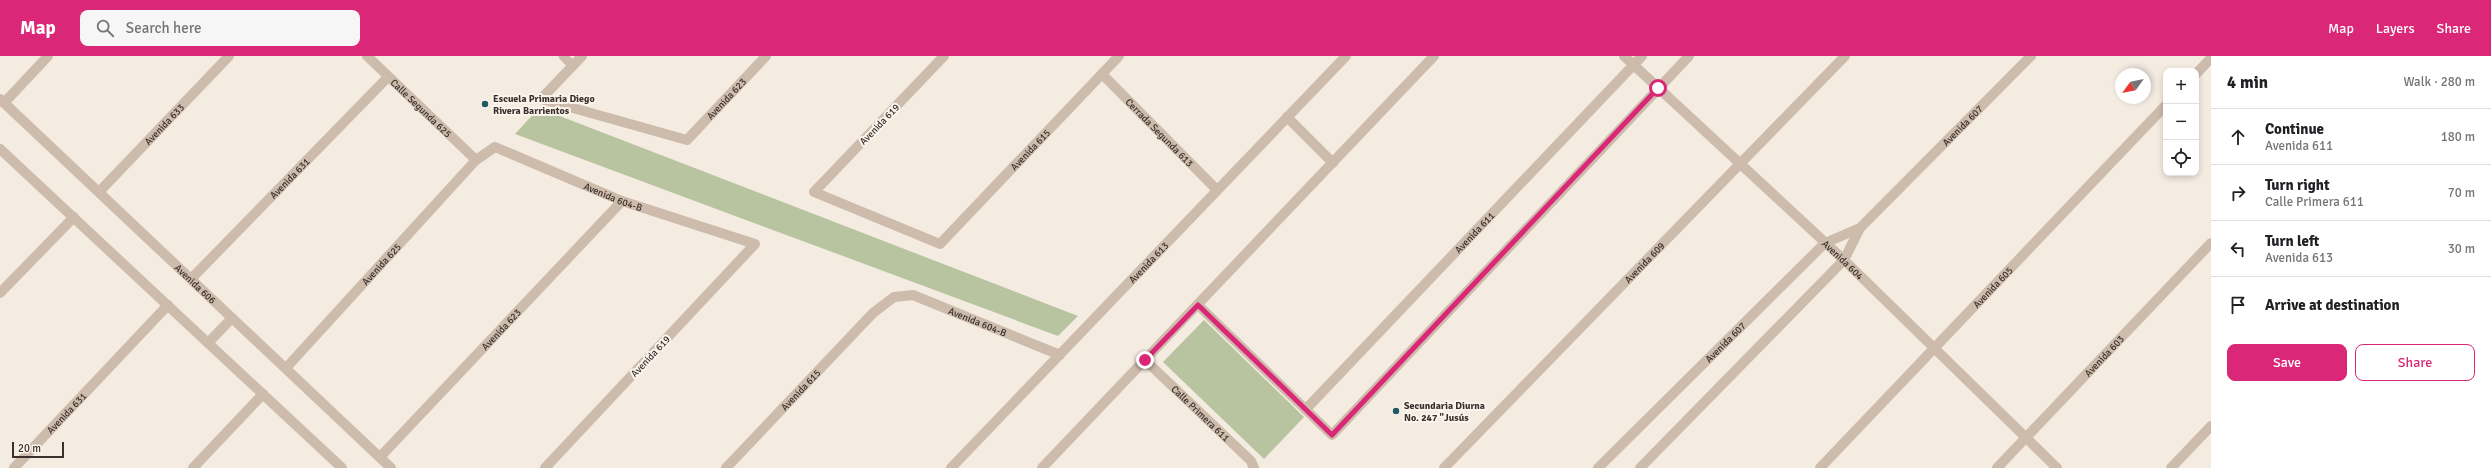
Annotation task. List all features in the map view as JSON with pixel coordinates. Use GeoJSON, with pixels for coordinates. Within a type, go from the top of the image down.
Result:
{"type":"FeatureCollection","features":[{"type":"Feature","properties":{"kind":"street"},"geometry":{"type":"LineString","coordinates":[[2,101],[48,56]]}},
{"type":"Feature","properties":{"kind":"street","name":"Avenida 633"},"geometry":{"type":"LineString","coordinates":[[99,192],[229,56]]}},
{"type":"Feature","properties":{"kind":"street","name":"Calle Segunda 625"},"geometry":{"type":"LineString","coordinates":[[367,56],[476,160]]}},
{"type":"Feature","properties":{"kind":"street"},"geometry":{"type":"LineString","coordinates":[[573,66],[582,56]]}},
{"type":"Feature","properties":{"kind":"street","name":"Avenida 623"},"geometry":{"type":"LineString","coordinates":[[573,66],[541,100],[686,140],[766,56]]}},
{"type":"Feature","properties":{"kind":"street","name":"Avenida 619"},"geometry":{"type":"LineString","coordinates":[[940,244],[814,192],[944,56]]}},
{"type":"Feature","properties":{"kind":"street","name":"Avenida 615"},"geometry":{"type":"LineString","coordinates":[[940,244],[1119,56]]}},
{"type":"Feature","properties":{"kind":"street","name":"Avenida 613"},"geometry":{"type":"LineString","coordinates":[[951,468],[1346,56]]}},
{"type":"Feature","properties":{"kind":"street"},"geometry":{"type":"LineString","coordinates":[[1042,468],[1434,56]]}},
{"type":"Feature","properties":{"kind":"street","name":"Avenida 604"},"geometry":{"type":"LineString","coordinates":[[1624,56],[1741,162],[1844,260],[2057,468]]}},
{"type":"Feature","properties":{"kind":"street","name":"Avenida 611"},"geometry":{"type":"LineString","coordinates":[[1306,409],[1642,56]]}},
{"type":"Feature","properties":{"kind":"street"},"geometry":{"type":"LineString","coordinates":[[1198,305],[1332,435],[1689,56]]}},
{"type":"Feature","properties":{"kind":"street","name":"Avenida 609"},"geometry":{"type":"LineString","coordinates":[[1444,468],[1845,56]]}},
{"type":"Feature","properties":{"kind":"street","name":"Avenida 607"},"geometry":{"type":"LineString","coordinates":[[1640,468],[1844,260],[1860,228],[2032,56]]}},
{"type":"Feature","properties":{"kind":"street"},"geometry":{"type":"LineString","coordinates":[[2199,71],[2211,58]]}},
{"type":"Feature","properties":{"kind":"street","name":"Cerrada Segunda 613"},"geometry":{"type":"LineString","coordinates":[[1102,74],[1217,190]]}},
{"type":"Feature","properties":{"kind":"street","name":"Avenida 631"},"geometry":{"type":"LineString","coordinates":[[191,279],[388,77]]}},
{"type":"Feature","properties":{"kind":"street","name":"Avenida 606"},"geometry":{"type":"LineString","coordinates":[[2,101],[391,468]]}},
{"type":"Feature","properties":{"kind":"street","name":"Avenida 605"},"geometry":{"type":"LineString","coordinates":[[1820,468],[2163,108]]}},
{"type":"Feature","properties":{"kind":"street"},"geometry":{"type":"LineString","coordinates":[[1287,118],[1332,163]]}},
{"type":"Feature","properties":{"kind":"street","name":"Avenida 604-B"},"geometry":{"type":"LineString","coordinates":[[476,160],[495,147],[622,201],[756,244]]}},
{"type":"Feature","properties":{"kind":"street"},"geometry":{"type":"LineString","coordinates":[[0,148],[342,468]]}},
{"type":"Feature","properties":{"kind":"street","name":"Avenida 625"},"geometry":{"type":"LineString","coordinates":[[286,368],[476,160]]}},
{"type":"Feature","properties":{"kind":"street","name":"Avenida 623"},"geometry":{"type":"LineString","coordinates":[[380,457],[622,201]]}},
{"type":"Feature","properties":{"kind":"street"},"geometry":{"type":"LineString","coordinates":[[0,293],[74,217]]}},
{"type":"Feature","properties":{"kind":"street","name":"Avenida 607"},"geometry":{"type":"LineString","coordinates":[[1598,468],[1825,243],[1860,228]]}},
{"type":"Feature","properties":{"kind":"street","name":"Avenida 603"},"geometry":{"type":"LineString","coordinates":[[1996,468],[2211,243]]}},
{"type":"Feature","properties":{"kind":"street","name":"Avenida 619"},"geometry":{"type":"LineString","coordinates":[[545,468],[756,244]]}},
{"type":"Feature","properties":{"kind":"street","name":"Avenida 604-B"},"geometry":{"type":"LineString","coordinates":[[894,297],[912,295],[1060,355]]}},
{"type":"Feature","properties":{"kind":"street","name":"Avenida 615"},"geometry":{"type":"LineString","coordinates":[[726,468],[873,313],[894,297]]}},
{"type":"Feature","properties":{"kind":"street","name":"Avenida 631"},"geometry":{"type":"LineString","coordinates":[[14,468],[168,305]]}},
{"type":"Feature","properties":{"kind":"street"},"geometry":{"type":"LineString","coordinates":[[208,343],[232,318]]}},
{"type":"Feature","properties":{"kind":"street","name":"Calle Primera 611"},"geometry":{"type":"LineString","coordinates":[[1145,360],[1251,461],[1254,468]]}},
{"type":"Feature","properties":{"kind":"street"},"geometry":{"type":"LineString","coordinates":[[192,468],[263,394]]}},
{"type":"Feature","properties":{"kind":"street"},"geometry":{"type":"LineString","coordinates":[[2171,468],[2211,426]]}},
{"type":"Feature","properties":{"kind":"lane"},"geometry":{"type":"LineString","coordinates":[[563,56],[573,66]]}},
{"type":"Feature","properties":{"kind":"green space"},"geometry":{"type":"Polygon","coordinates":[[[539,108],[1078,316],[1058,336],[515,134],[539,108]]]}},
{"type":"Feature","properties":{"kind":"green space"},"geometry":{"type":"Polygon","coordinates":[[[1204,320],[1304,417],[1264,459],[1163,362],[1204,320]]]}},
{"type":"Feature","properties":{"kind":"place","name":"Escuela Primaria Diego Rivera Barrientos"},"geometry":{"type":"Point","coordinates":[485,104]}},
{"type":"Feature","properties":{"kind":"place","name":"Secundaria Diurna No. 247 \"Jusús"},"geometry":{"type":"Point","coordinates":[1396,411]}},
{"type":"Feature","properties":{"kind":"route"},"geometry":{"type":"LineString","coordinates":[[1145,360],[1198,305],[1332,435],[1658,88]]}}]}
